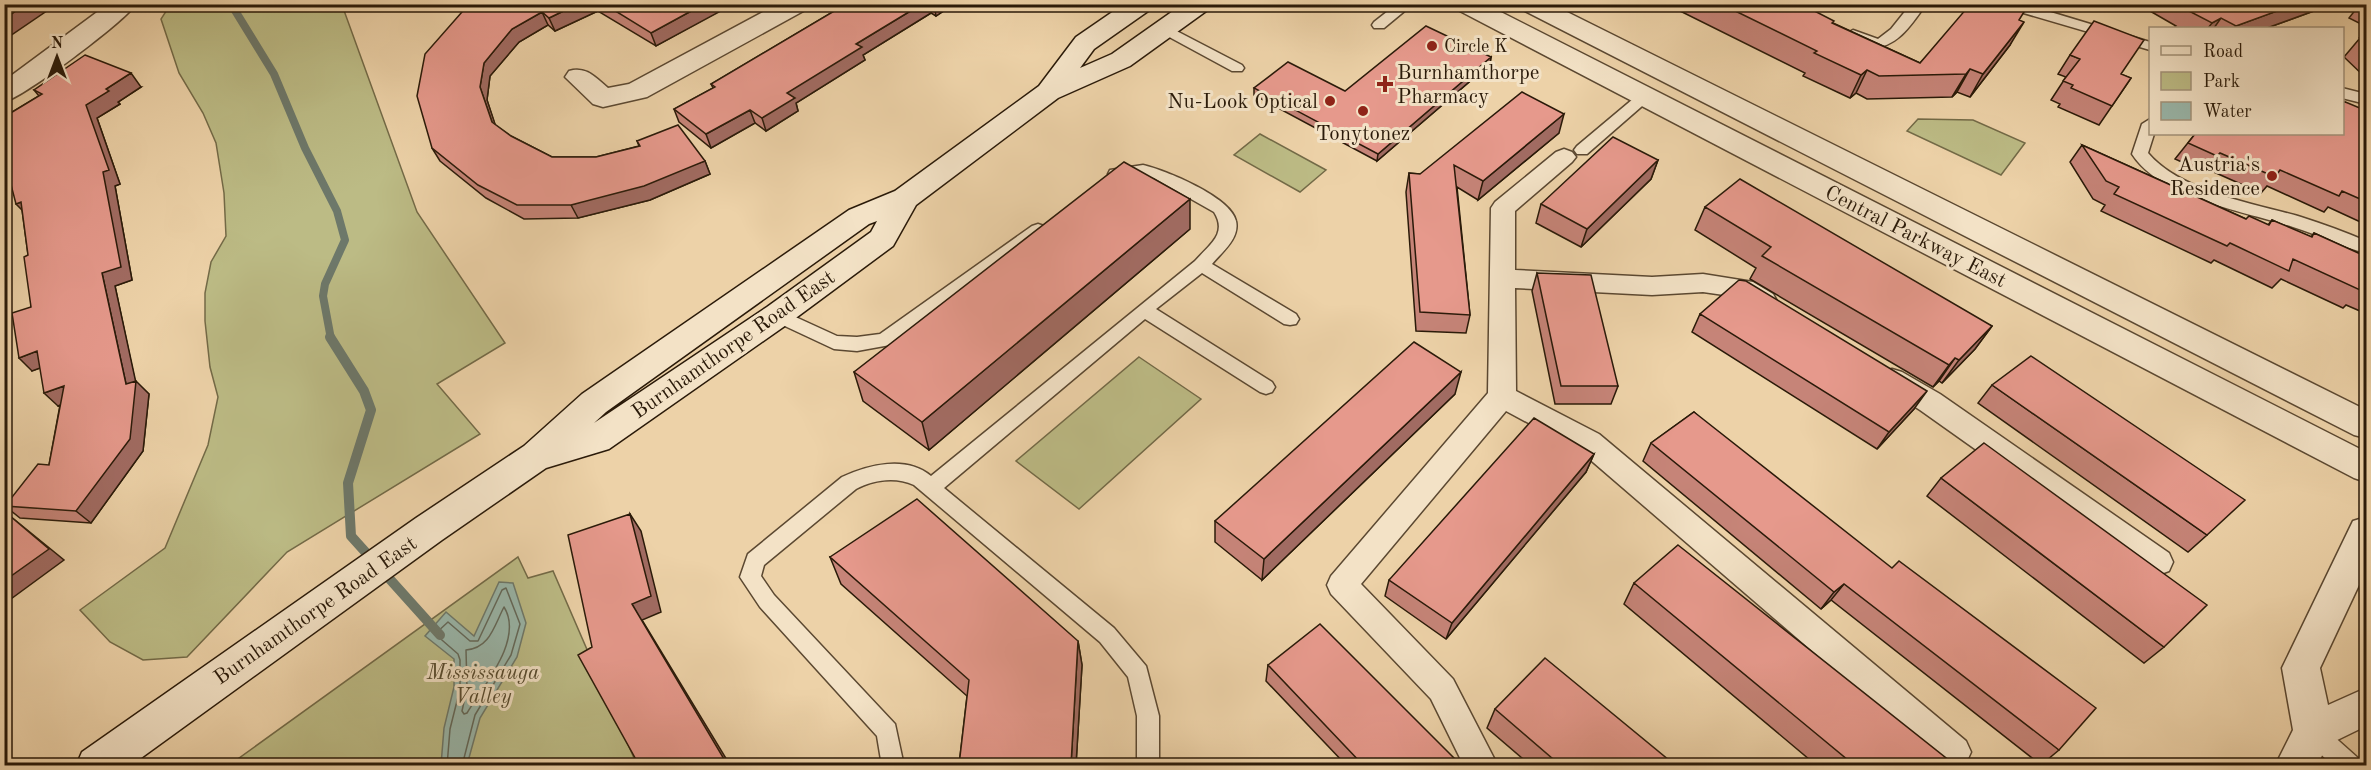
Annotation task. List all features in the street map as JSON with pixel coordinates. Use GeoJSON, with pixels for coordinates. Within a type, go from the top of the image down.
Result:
{"type":"FeatureCollection","features":[{"type":"Feature","properties":{"kind":"street"},"geometry":{"type":"LineString","coordinates":[[5,94],[124,4]]}},
{"type":"Feature","properties":{"kind":"street"},"geometry":{"type":"LineString","coordinates":[[578,77],[603,98],[637,91],[798,4]]}},
{"type":"Feature","properties":{"kind":"street","name":"Burnhamthorpe Road East"},"geometry":{"type":"LineString","coordinates":[[1048,92],[1085,43],[1142,4]]}},
{"type":"Feature","properties":{"kind":"street","name":"Burnhamthorpe Road East"},"geometry":{"type":"LineString","coordinates":[[96,765],[536,456],[594,403],[859,217],[905,198],[1048,92],[1120,60],[1200,4]]}},
{"type":"Feature","properties":{"kind":"street","name":"Central Parkway East"},"geometry":{"type":"LineString","coordinates":[[1465,4],[2367,468]]}},
{"type":"Feature","properties":{"kind":"street","name":"Central Parkway East"},"geometry":{"type":"LineString","coordinates":[[1530,4],[2367,424]]}},
{"type":"Feature","properties":{"kind":"street"},"geometry":{"type":"LineString","coordinates":[[1482,765],[1442,688],[1342,585],[1502,396],[1503,208],[1573,153]]}},
{"type":"Feature","properties":{"kind":"street","name":"Burnhamthorpe Road East"},"geometry":{"type":"LineString","coordinates":[[536,456],[597,439],[778,315],[882,239],[905,198]]}},
{"type":"Feature","properties":{"kind":"street"},"geometry":{"type":"LineString","coordinates":[[1503,278],[1652,286],[1703,283],[1744,289],[1783,313]]}},
{"type":"Feature","properties":{"kind":"street"},"geometry":{"type":"LineString","coordinates":[[1872,366],[1930,402],[2158,562]]}},
{"type":"Feature","properties":{"kind":"street"},"geometry":{"type":"LineString","coordinates":[[1502,396],[1589,442],[1954,752]]}},
{"type":"Feature","properties":{"kind":"street"},"geometry":{"type":"LineString","coordinates":[[2304,749],[2301,668],[2367,532]]}},
{"type":"Feature","properties":{"kind":"street"},"geometry":{"type":"LineString","coordinates":[[2304,749],[2367,706]]}},
{"type":"Feature","properties":{"kind":"lane"},"geometry":{"type":"LineString","coordinates":[[1379,25],[1406,4]]}},
{"type":"Feature","properties":{"kind":"lane"},"geometry":{"type":"LineString","coordinates":[[1835,26],[1880,44],[1887,40],[1919,4]]}},
{"type":"Feature","properties":{"kind":"lane"},"geometry":{"type":"LineString","coordinates":[[2008,4],[2149,45]]}},
{"type":"Feature","properties":{"kind":"lane"},"geometry":{"type":"LineString","coordinates":[[1165,29],[1237,68]]}},
{"type":"Feature","properties":{"kind":"lane"},"geometry":{"type":"LineString","coordinates":[[2344,93],[2367,99]]}},
{"type":"Feature","properties":{"kind":"lane"},"geometry":{"type":"LineString","coordinates":[[1573,153],[1644,97]]}},
{"type":"Feature","properties":{"kind":"lane"},"geometry":{"type":"LineString","coordinates":[[2149,129],[2140,153],[2145,163],[2160,173],[2213,198],[2295,222],[2367,248]]}},
{"type":"Feature","properties":{"kind":"lane"},"geometry":{"type":"LineString","coordinates":[[930,488],[1143,310],[1201,265],[1226,237],[1228,221],[1220,208],[1159,174],[1143,170],[1118,172],[1100,186]]}},
{"type":"Feature","properties":{"kind":"lane"},"geometry":{"type":"LineString","coordinates":[[778,315],[834,342],[857,344],[884,340],[1053,219]]}},
{"type":"Feature","properties":{"kind":"lane"},"geometry":{"type":"LineString","coordinates":[[1201,265],[1290,320]]}},
{"type":"Feature","properties":{"kind":"lane"},"geometry":{"type":"LineString","coordinates":[[1143,310],[1266,387]]}},
{"type":"Feature","properties":{"kind":"lane"},"geometry":{"type":"LineString","coordinates":[[893,765],[887,731],[767,601],[750,577],[755,560],[849,483],[867,474],[893,472],[921,479],[1107,635],[1138,673],[1148,716],[1148,765]]}},
{"type":"Feature","properties":{"kind":"lane"},"geometry":{"type":"LineString","coordinates":[[2304,749],[2349,765]]}},
{"type":"Feature","properties":{"kind":"green space"},"geometry":{"type":"Polygon","coordinates":[[[170,5],[342,5],[417,212],[505,343],[437,384],[480,434],[287,552],[187,657],[143,660],[110,642],[80,610],[165,548],[208,445],[218,397],[210,367],[205,321],[205,293],[211,262],[226,236],[224,193],[216,143],[203,113],[179,73],[161,19],[170,5]]]}},
{"type":"Feature","properties":{"kind":"green space"},"geometry":{"type":"Polygon","coordinates":[[[1918,119],[1973,120],[2025,143],[2001,175],[1907,131],[1918,119]]]}},
{"type":"Feature","properties":{"kind":"green space"},"geometry":{"type":"Polygon","coordinates":[[[1260,134],[1326,170],[1300,192],[1234,155],[1260,134]]]}},
{"type":"Feature","properties":{"kind":"green space"},"geometry":{"type":"Polygon","coordinates":[[[1139,357],[1201,399],[1079,509],[1016,461],[1139,357]]]}},
{"type":"Feature","properties":{"kind":"green space","name":"Mississauga Valley"},"geometry":{"type":"Polygon","coordinates":[[[518,557],[528,578],[553,571],[637,765],[228,766],[518,557]]]}},
{"type":"Feature","properties":{"kind":"water"},"geometry":{"type":"Polygon","coordinates":[[[499,582],[513,583],[526,623],[517,657],[480,718],[467,765],[441,765],[444,728],[454,687],[454,659],[425,636],[446,612],[474,636],[499,582]]]}},
{"type":"Feature","properties":{"kind":"building"},"geometry":{"type":"Polygon","coordinates":[[[4,4],[26,4],[4,19],[4,4]]]}},
{"type":"Feature","properties":{"kind":"building"},"geometry":{"type":"Polygon","coordinates":[[[469,4],[500,4],[500,7],[505,4],[578,4],[549,18],[542,12],[512,29],[484,63],[480,87],[492,122],[511,136],[552,157],[596,157],[640,146],[637,141],[678,125],[705,161],[644,186],[571,205],[517,205],[478,185],[432,148],[417,96],[425,54],[469,4]]]}},
{"type":"Feature","properties":{"kind":"building"},"geometry":{"type":"Polygon","coordinates":[[[604,4],[704,4],[651,33],[604,4]]]}},
{"type":"Feature","properties":{"kind":"building"},"geometry":{"type":"Polygon","coordinates":[[[846,4],[922,4],[856,44],[862,47],[787,93],[795,98],[762,118],[750,110],[706,134],[674,109],[715,87],[711,84],[846,4]]]}},
{"type":"Feature","properties":{"kind":"building"},"geometry":{"type":"Polygon","coordinates":[[[1721,4],[1801,4],[1834,21],[1832,23],[1920,63],[1967,8],[1971,9],[1975,4],[2029,4],[2019,20],[2024,22],[1983,74],[1970,69],[1966,74],[1879,76],[1867,70],[1861,75],[1721,4]]]}},
{"type":"Feature","properties":{"kind":"building"},"geometry":{"type":"Polygon","coordinates":[[[2185,4],[2296,4],[2236,26],[2221,18],[2212,23],[2187,10],[2190,7],[2185,4]]]}},
{"type":"Feature","properties":{"kind":"building"},"geometry":{"type":"Polygon","coordinates":[[[2094,21],[2144,40],[2121,74],[2131,78],[2112,106],[2071,88],[2073,85],[2063,81],[2080,59],[2070,55],[2094,21]]]}},
{"type":"Feature","properties":{"kind":"building"},"geometry":{"type":"Polygon","coordinates":[[[1426,26],[1491,57],[1378,154],[1254,88],[1288,62],[1345,91],[1426,26]]]}},
{"type":"Feature","properties":{"kind":"building"},"geometry":{"type":"Polygon","coordinates":[[[85,55],[131,73],[106,89],[109,91],[86,105],[109,170],[103,172],[121,267],[102,273],[126,384],[136,381],[130,439],[76,511],[5,506],[38,464],[49,465],[64,386],[44,393],[37,351],[19,358],[12,313],[31,307],[24,257],[28,255],[21,202],[16,204],[9,177],[4,175],[4,117],[42,94],[34,90],[85,55]]]}},
{"type":"Feature","properties":{"kind":"building"},"geometry":{"type":"Polygon","coordinates":[[[1522,92],[1564,114],[1483,181],[1454,165],[1470,315],[1420,312],[1409,173],[1420,174],[1522,92]]]}},
{"type":"Feature","properties":{"kind":"building"},"geometry":{"type":"Polygon","coordinates":[[[2344,101],[2367,111],[2367,202],[2342,191],[2339,196],[2280,170],[2275,177],[2220,153],[2217,156],[2188,143],[2194,135],[2344,135],[2344,101]]]}},
{"type":"Feature","properties":{"kind":"building"},"geometry":{"type":"Polygon","coordinates":[[[1613,137],[1658,160],[1587,229],[1541,204],[1613,137]]]}},
{"type":"Feature","properties":{"kind":"building"},"geometry":{"type":"Polygon","coordinates":[[[2082,145],[2246,219],[2249,216],[2269,225],[2272,220],[2312,237],[2314,233],[2367,257],[2367,289],[2361,286],[2360,290],[2293,259],[2289,271],[2230,243],[2227,246],[2114,194],[2119,187],[2106,181],[2082,145]]]}},
{"type":"Feature","properties":{"kind":"building"},"geometry":{"type":"Polygon","coordinates":[[[1124,162],[1190,199],[922,422],[854,372],[1124,162]]]}},
{"type":"Feature","properties":{"kind":"building"},"geometry":{"type":"Polygon","coordinates":[[[1740,179],[1992,326],[1959,360],[1955,358],[1949,365],[1762,256],[1771,247],[1705,207],[1740,179]]]}},
{"type":"Feature","properties":{"kind":"building"},"geometry":{"type":"Polygon","coordinates":[[[1537,273],[1591,275],[1618,386],[1561,386],[1537,273]]]}},
{"type":"Feature","properties":{"kind":"building"},"geometry":{"type":"Polygon","coordinates":[[[1739,280],[1746,281],[1927,391],[1889,432],[1700,314],[1739,280]]]}},
{"type":"Feature","properties":{"kind":"building"},"geometry":{"type":"Polygon","coordinates":[[[1414,342],[1461,372],[1264,559],[1215,521],[1414,342]]]}},
{"type":"Feature","properties":{"kind":"building"},"geometry":{"type":"Polygon","coordinates":[[[2031,356],[2245,500],[2207,535],[1992,385],[2031,356]]]}},
{"type":"Feature","properties":{"kind":"building"},"geometry":{"type":"Polygon","coordinates":[[[1694,412],[1892,568],[1899,561],[2096,708],[2059,750],[1844,584],[1834,592],[1651,443],[1694,412]]]}},
{"type":"Feature","properties":{"kind":"building"},"geometry":{"type":"Polygon","coordinates":[[[1534,418],[1594,454],[1452,623],[1389,580],[1534,418]]]}},
{"type":"Feature","properties":{"kind":"building"},"geometry":{"type":"Polygon","coordinates":[[[1984,443],[2207,605],[2164,647],[1941,478],[1984,443]]]}},
{"type":"Feature","properties":{"kind":"building"},"geometry":{"type":"Polygon","coordinates":[[[917,499],[1078,641],[1071,765],[959,765],[969,680],[830,557],[917,499]]]}},
{"type":"Feature","properties":{"kind":"building"},"geometry":{"type":"Polygon","coordinates":[[[4,511],[49,549],[4,581],[4,511]]]}},
{"type":"Feature","properties":{"kind":"building"},"geometry":{"type":"Polygon","coordinates":[[[630,514],[651,596],[632,604],[724,759],[713,765],[639,765],[578,655],[592,647],[568,535],[630,514]]]}},
{"type":"Feature","properties":{"kind":"building"},"geometry":{"type":"Polygon","coordinates":[[[1678,545],[1955,765],[1854,765],[1634,583],[1678,545]]]}},
{"type":"Feature","properties":{"kind":"building"},"geometry":{"type":"Polygon","coordinates":[[[1320,624],[1461,765],[1363,765],[1268,665],[1320,624]]]}},
{"type":"Feature","properties":{"kind":"building"},"geometry":{"type":"Polygon","coordinates":[[[1545,658],[1675,765],[1560,765],[1495,709],[1545,658]]]}},
{"type":"Feature","properties":{"kind":"waterway"},"geometry":{"type":"LineString","coordinates":[[231,4],[274,74],[305,148],[337,211],[345,240],[325,284],[323,296],[331,338]]}},
{"type":"Feature","properties":{"kind":"waterway"},"geometry":{"type":"LineString","coordinates":[[331,338],[364,391],[371,410],[348,483],[351,536],[440,635]]}},
{"type":"Feature","properties":{"kind":"place","name":"Circle K"},"geometry":{"type":"Point","coordinates":[1432,46]}},
{"type":"Feature","properties":{"kind":"place","name":"Burnhamthorpe Pharmacy"},"geometry":{"type":"Point","coordinates":[1385,84]}},
{"type":"Feature","properties":{"kind":"place","name":"Nu-Look Optical"},"geometry":{"type":"Point","coordinates":[1330,101]}},
{"type":"Feature","properties":{"kind":"place","name":"Tonytonez"},"geometry":{"type":"Point","coordinates":[1363,111]}},
{"type":"Feature","properties":{"kind":"place","name":"Austria's Residence"},"geometry":{"type":"Point","coordinates":[2272,176]}}]}
